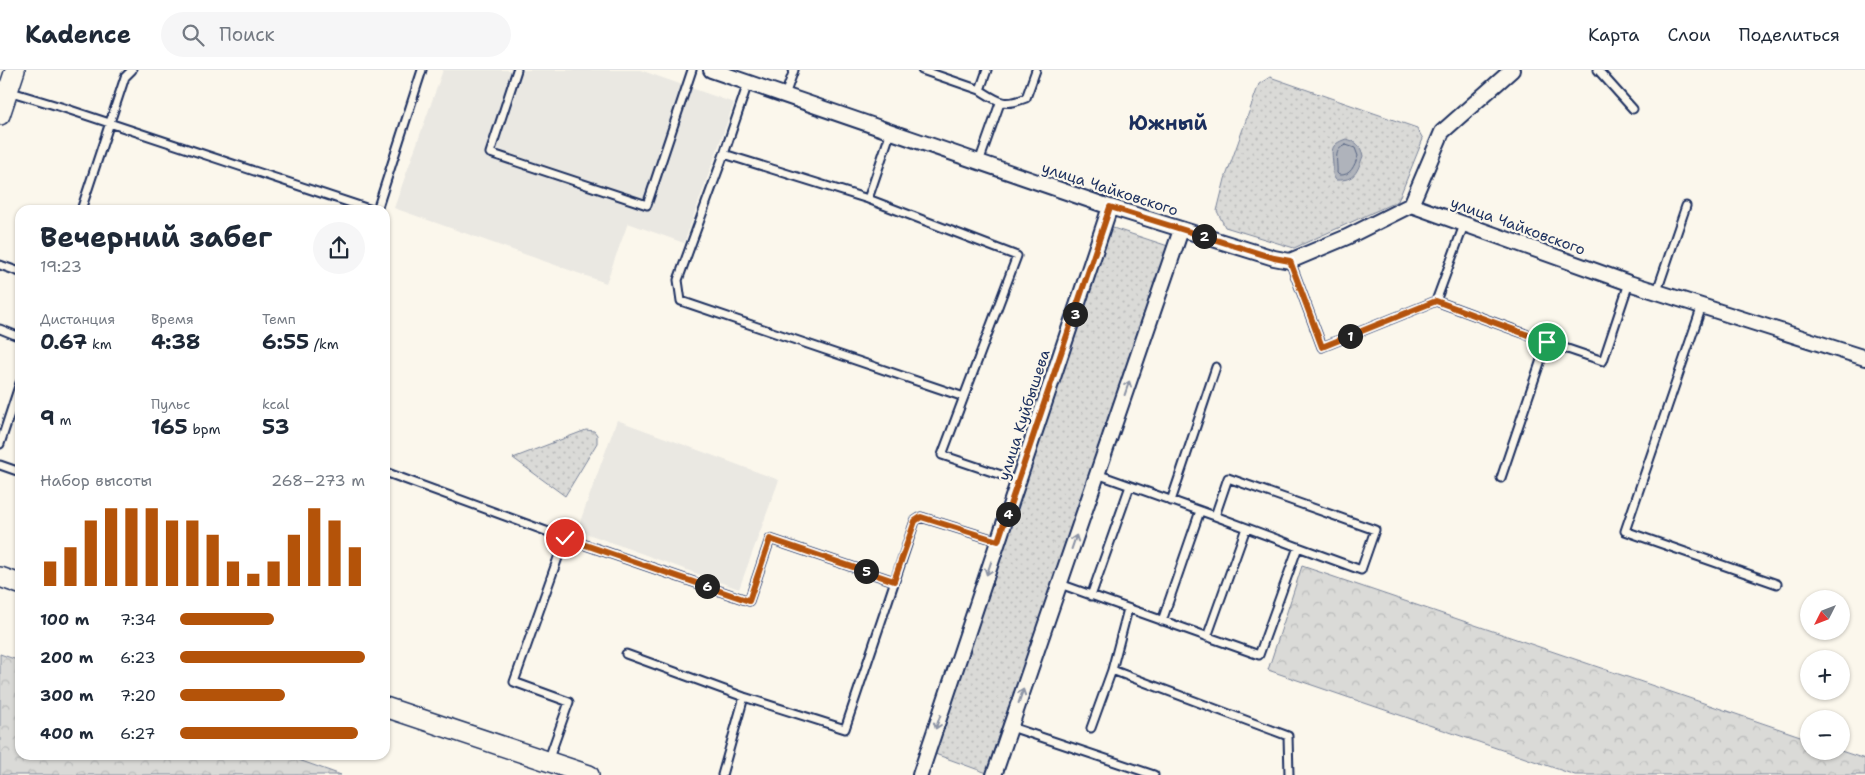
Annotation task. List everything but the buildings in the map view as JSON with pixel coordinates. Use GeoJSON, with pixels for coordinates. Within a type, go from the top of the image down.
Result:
{"type":"FeatureCollection","features":[{"type":"Feature","properties":{"kind":"main road"},"geometry":{"type":"LineString","coordinates":[[0,115],[15,70]]}},
{"type":"Feature","properties":{"kind":"main road"},"geometry":{"type":"LineString","coordinates":[[0,577],[15,582]]}},
{"type":"Feature","properties":{"kind":"main road"},"geometry":{"type":"LineString","coordinates":[[390,709],[589,775]]}},
{"type":"Feature","properties":{"kind":"street","name":"улица Чайковского"},"geometry":{"type":"LineString","coordinates":[[711,70],[1110,207],[1274,258],[1290,261]]}},
{"type":"Feature","properties":{"kind":"street"},"geometry":{"type":"LineString","coordinates":[[1290,261],[1347,237],[1411,205],[1442,132],[1512,70]]}},
{"type":"Feature","properties":{"kind":"street","name":"улица Чайковского"},"geometry":{"type":"LineString","coordinates":[[1411,205],[1629,283],[1865,358]]}},
{"type":"Feature","properties":{"kind":"street","name":"улица Куйбышева"},"geometry":{"type":"LineString","coordinates":[[920,775],[1110,207]]}},
{"type":"Feature","properties":{"kind":"street"},"geometry":{"type":"LineString","coordinates":[[994,775],[1181,230]]}},
{"type":"Feature","properties":{"kind":"lane"},"geometry":{"type":"LineString","coordinates":[[84,205],[125,77],[132,70]]}},
{"type":"Feature","properties":{"kind":"lane"},"geometry":{"type":"LineString","coordinates":[[379,205],[422,70]]}},
{"type":"Feature","properties":{"kind":"lane"},"geometry":{"type":"LineString","coordinates":[[517,70],[490,153],[648,205],[692,70]]}},
{"type":"Feature","properties":{"kind":"lane"},"geometry":{"type":"LineString","coordinates":[[786,95],[794,70]]}},
{"type":"Feature","properties":{"kind":"lane"},"geometry":{"type":"LineString","coordinates":[[922,70],[980,90],[1000,103],[1014,103],[1026,98],[1036,70]]}},
{"type":"Feature","properties":{"kind":"lane"},"geometry":{"type":"LineString","coordinates":[[980,90],[987,70]]}},
{"type":"Feature","properties":{"kind":"lane"},"geometry":{"type":"LineString","coordinates":[[1598,70],[1632,109]]}},
{"type":"Feature","properties":{"kind":"lane"},"geometry":{"type":"LineString","coordinates":[[748,83],[678,280],[681,301],[964,397]]}},
{"type":"Feature","properties":{"kind":"lane"},"geometry":{"type":"LineString","coordinates":[[8,91],[111,123],[357,205]]}},
{"type":"Feature","properties":{"kind":"lane"},"geometry":{"type":"LineString","coordinates":[[979,162],[1000,103]]}},
{"type":"Feature","properties":{"kind":"lane"},"geometry":{"type":"LineString","coordinates":[[868,199],[890,132]]}},
{"type":"Feature","properties":{"kind":"lane"},"geometry":{"type":"LineString","coordinates":[[724,154],[868,199],[1017,256],[942,455],[1019,481]]}},
{"type":"Feature","properties":{"kind":"lane"},"geometry":{"type":"LineString","coordinates":[[1657,291],[1686,206]]}},
{"type":"Feature","properties":{"kind":"lane"},"geometry":{"type":"LineString","coordinates":[[1436,301],[1464,225]]}},
{"type":"Feature","properties":{"kind":"lane"},"geometry":{"type":"LineString","coordinates":[[1290,261],[1322,347],[1436,301],[1603,361],[1629,283]]}},
{"type":"Feature","properties":{"kind":"lane"},"geometry":{"type":"LineString","coordinates":[[0,265],[15,270]]}},
{"type":"Feature","properties":{"kind":"lane"},"geometry":{"type":"LineString","coordinates":[[1702,306],[1625,531],[1778,584]]}},
{"type":"Feature","properties":{"kind":"lane"},"geometry":{"type":"LineString","coordinates":[[0,329],[15,335]]}},
{"type":"Feature","properties":{"kind":"lane"},"geometry":{"type":"LineString","coordinates":[[1501,478],[1547,342]]}},
{"type":"Feature","properties":{"kind":"lane"},"geometry":{"type":"LineString","coordinates":[[1171,501],[1216,367]]}},
{"type":"Feature","properties":{"kind":"lane"},"geometry":{"type":"LineString","coordinates":[[0,444],[15,398]]}},
{"type":"Feature","properties":{"kind":"lane"},"geometry":{"type":"LineString","coordinates":[[0,465],[15,470]]}},
{"type":"Feature","properties":{"kind":"lane"},"geometry":{"type":"LineString","coordinates":[[1097,474],[1361,570],[1375,530],[1228,478],[1215,516]]}},
{"type":"Feature","properties":{"kind":"lane"},"geometry":{"type":"LineString","coordinates":[[390,475],[565,538],[749,601],[770,539],[894,581]]}},
{"type":"Feature","properties":{"kind":"lane"},"geometry":{"type":"LineString","coordinates":[[1091,596],[1130,486]]}},
{"type":"Feature","properties":{"kind":"lane"},"geometry":{"type":"LineString","coordinates":[[1162,621],[1200,511]]}},
{"type":"Feature","properties":{"kind":"lane"},"geometry":{"type":"LineString","coordinates":[[626,654],[744,697],[845,729],[915,521],[921,517],[998,541]]}},
{"type":"Feature","properties":{"kind":"lane"},"geometry":{"type":"LineString","coordinates":[[1207,637],[1246,528]]}},
{"type":"Feature","properties":{"kind":"lane"},"geometry":{"type":"LineString","coordinates":[[548,761],[569,702],[514,682],[565,538]]}},
{"type":"Feature","properties":{"kind":"lane"},"geometry":{"type":"LineString","coordinates":[[1060,584],[1259,655],[1298,547]]}},
{"type":"Feature","properties":{"kind":"lane"},"geometry":{"type":"LineString","coordinates":[[1091,728],[1112,670],[1128,609]]}},
{"type":"Feature","properties":{"kind":"lane"},"geometry":{"type":"LineString","coordinates":[[1112,670],[1288,736],[1289,775]]}},
{"type":"Feature","properties":{"kind":"lane"},"geometry":{"type":"LineString","coordinates":[[722,775],[744,697]]}},
{"type":"Feature","properties":{"kind":"lane"},"geometry":{"type":"LineString","coordinates":[[1010,727],[1154,775]]}},
{"type":"Feature","properties":{"kind":"shaded area"},"geometry":{"type":"Polygon","coordinates":[[[443,70],[640,70],[734,103],[684,243],[628,223],[606,283],[394,208],[443,70]]]}},
{"type":"Feature","properties":{"kind":"shaded area"},"geometry":{"type":"Polygon","coordinates":[[[617,420],[779,480],[739,589],[577,530],[617,420]]]}},
{"type":"Feature","properties":{"kind":"green space"},"geometry":{"type":"Polygon","coordinates":[[[1270,77],[1417,128],[1423,139],[1398,201],[1294,248],[1225,227],[1217,211],[1225,179],[1259,84],[1270,77]]]}},
{"type":"Feature","properties":{"kind":"green space"},"geometry":{"type":"Polygon","coordinates":[[[1110,227],[1168,246],[987,773],[935,754],[1110,227]]]}},
{"type":"Feature","properties":{"kind":"green space"},"geometry":{"type":"Polygon","coordinates":[[[586,430],[594,431],[597,435],[597,443],[565,496],[513,458],[586,430]]]}},
{"type":"Feature","properties":{"kind":"green space"},"geometry":{"type":"Polygon","coordinates":[[[1302,566],[1800,736],[1800,760],[1850,760],[1850,754],[1865,759],[1865,775],[1575,775],[1268,670],[1302,566]]]}},
{"type":"Feature","properties":{"kind":"green space"},"geometry":{"type":"Polygon","coordinates":[[[0,654],[15,659],[15,760],[299,760],[341,775],[0,775],[0,654]]]}},
{"type":"Feature","properties":{"kind":"water"},"geometry":{"type":"Polygon","coordinates":[[[1346,139],[1358,144],[1363,156],[1359,167],[1351,177],[1336,180],[1333,174],[1333,149],[1337,143],[1346,139]]]}},
{"type":"Feature","properties":{"kind":"district","name":"Южный"},"geometry":{"type":"Point","coordinates":[1168,123]}},
{"type":"Feature","properties":{"kind":"route"},"geometry":{"type":"LineString","coordinates":[[565,538],[749,601],[770,539],[894,581],[915,521],[921,517],[998,541],[1110,207],[1274,258],[1290,261],[1322,347],[1436,301],[1547,342]]}}]}
